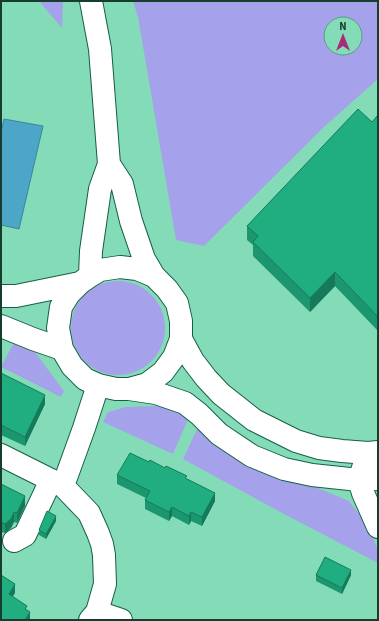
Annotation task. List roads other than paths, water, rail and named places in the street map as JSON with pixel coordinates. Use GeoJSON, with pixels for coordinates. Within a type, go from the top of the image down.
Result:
{"type":"FeatureCollection","features":[{"type":"Feature","properties":{"kind":"main road"},"geometry":{"type":"LineString","coordinates":[[91,1],[100,49],[109,164],[100,190],[91,251],[84,279],[69,294],[61,307],[58,328],[62,349],[72,366],[85,379],[98,385],[116,389],[129,389],[156,393],[185,403],[199,414],[219,434],[252,456],[284,469],[312,475],[369,479]]}},
{"type":"Feature","properties":{"kind":"main road"},"geometry":{"type":"LineString","coordinates":[[109,164],[122,184],[131,221],[144,259],[154,276],[167,289],[176,304],[181,321],[181,339],[174,357],[163,372],[147,384],[129,389]]}},
{"type":"Feature","properties":{"kind":"main road"},"geometry":{"type":"LineString","coordinates":[[1,296],[16,296],[84,279],[100,270],[120,267],[137,269],[154,276]]}},
{"type":"Feature","properties":{"kind":"main road"},"geometry":{"type":"LineString","coordinates":[[1,326],[62,349]]}},
{"type":"Feature","properties":{"kind":"main road"},"geometry":{"type":"LineString","coordinates":[[181,339],[193,361],[206,378],[221,394],[254,420],[296,441],[319,448],[375,455],[364,493],[378,527]]}},
{"type":"Feature","properties":{"kind":"main road"},"geometry":{"type":"LineString","coordinates":[[14,542],[25,535],[57,483],[84,428],[98,385]]}},
{"type":"Feature","properties":{"kind":"main road"},"geometry":{"type":"LineString","coordinates":[[1,455],[57,483],[89,513],[102,544],[104,555],[105,584],[94,616],[121,620]]}},
{"type":"Feature","properties":{"kind":"water"},"geometry":{"type":"Polygon","coordinates":[[[4,119],[43,126],[19,229],[1,225],[1,132],[4,119]]]}}]}
